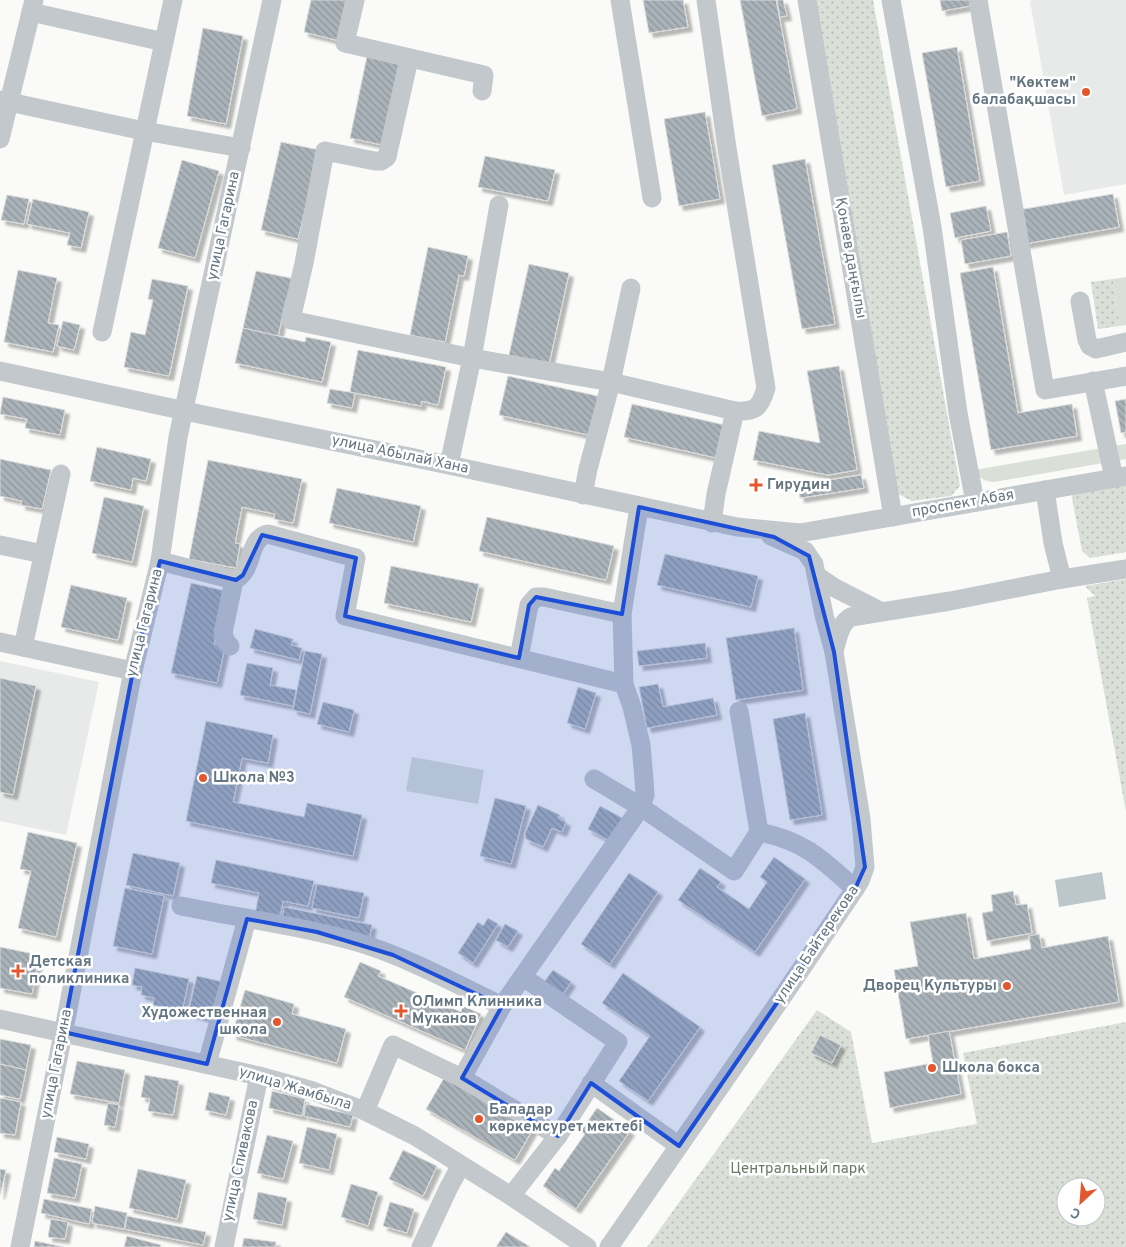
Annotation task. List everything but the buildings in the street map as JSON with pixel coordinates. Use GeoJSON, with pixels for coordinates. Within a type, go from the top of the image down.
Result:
{"type":"FeatureCollection","features":[{"type":"Feature","properties":{"kind":"street"},"geometry":{"type":"LineString","coordinates":[[102,332],[173,0]]}},
{"type":"Feature","properties":{"kind":"street","name":"улица Гагарина"},"geometry":{"type":"LineString","coordinates":[[20,1247],[133,671],[160,561],[178,437],[272,0]]}},
{"type":"Feature","properties":{"kind":"street"},"geometry":{"type":"LineString","coordinates":[[355,0],[345,43],[484,75],[482,91]]}},
{"type":"Feature","properties":{"kind":"street"},"geometry":{"type":"LineString","coordinates":[[620,0],[652,198]]}},
{"type":"Feature","properties":{"kind":"street"},"geometry":{"type":"LineString","coordinates":[[409,59],[387,157],[382,161],[375,162],[325,151],[304,263],[291,320],[472,358],[611,382],[735,411],[748,411],[757,408],[766,388],[727,148],[706,0]]}},
{"type":"Feature","properties":{"kind":"street","name":"Қонаев даңғылы"},"geometry":{"type":"LineString","coordinates":[[807,0],[893,516]]}},
{"type":"Feature","properties":{"kind":"street"},"geometry":{"type":"LineString","coordinates":[[891,0],[932,226],[958,413],[975,502]]}},
{"type":"Feature","properties":{"kind":"street"},"geometry":{"type":"LineString","coordinates":[[978,0],[1045,390],[1126,376]]}},
{"type":"Feature","properties":{"kind":"street"},"geometry":{"type":"LineString","coordinates":[[0,140],[4,101],[33,6],[164,42]]}},
{"type":"Feature","properties":{"kind":"street"},"geometry":{"type":"LineString","coordinates":[[4,101],[144,131],[241,148]]}},
{"type":"Feature","properties":{"kind":"street"},"geometry":{"type":"LineString","coordinates":[[449,465],[472,358],[499,205]]}},
{"type":"Feature","properties":{"kind":"street"},"geometry":{"type":"LineString","coordinates":[[583,495],[611,382],[631,288]]}},
{"type":"Feature","properties":{"kind":"street"},"geometry":{"type":"LineString","coordinates":[[1080,302],[1087,340],[1090,346],[1096,349],[1126,342]]}},
{"type":"Feature","properties":{"kind":"street"},"geometry":{"type":"LineString","coordinates":[[1096,349],[1097,381],[1120,477]]}},
{"type":"Feature","properties":{"kind":"street","name":"улица Абылай Хана"},"geometry":{"type":"LineString","coordinates":[[0,371],[449,465],[712,523],[800,533]]}},
{"type":"Feature","properties":{"kind":"street"},"geometry":{"type":"LineString","coordinates":[[712,523],[735,411]]}},
{"type":"Feature","properties":{"kind":"street"},"geometry":{"type":"LineString","coordinates":[[23,647],[61,474]]}},
{"type":"Feature","properties":{"kind":"street","name":"проспект Абая"},"geometry":{"type":"LineString","coordinates":[[800,533],[1120,477]]}},
{"type":"Feature","properties":{"kind":"street"},"geometry":{"type":"LineString","coordinates":[[1045,490],[1053,542],[1062,579]]}},
{"type":"Feature","properties":{"kind":"street"},"geometry":{"type":"LineString","coordinates":[[462,1078],[502,1006],[641,807],[645,795],[641,745],[632,707],[624,684],[622,614],[639,507]]}},
{"type":"Feature","properties":{"kind":"street","name":"улица Байтерекова"},"geometry":{"type":"LineString","coordinates":[[609,1247],[860,880],[872,869],[861,819],[834,652],[814,564],[806,551],[774,537],[738,527]]}},
{"type":"Feature","properties":{"kind":"street"},"geometry":{"type":"LineString","coordinates":[[160,561],[234,580],[243,575],[257,540],[262,535],[268,534],[356,558],[345,616],[624,684]]}},
{"type":"Feature","properties":{"kind":"street"},"geometry":{"type":"LineString","coordinates":[[0,545],[42,554]]}},
{"type":"Feature","properties":{"kind":"street"},"geometry":{"type":"LineString","coordinates":[[834,652],[841,629],[848,618],[880,611],[950,602],[1062,579],[1126,569]]}},
{"type":"Feature","properties":{"kind":"street"},"geometry":{"type":"LineString","coordinates":[[816,575],[835,588],[880,611]]}},
{"type":"Feature","properties":{"kind":"street"},"geometry":{"type":"LineString","coordinates":[[230,646],[226,642],[223,633],[234,580]]}},
{"type":"Feature","properties":{"kind":"street"},"geometry":{"type":"LineString","coordinates":[[519,658],[529,605],[536,597],[544,597],[622,614]]}},
{"type":"Feature","properties":{"kind":"street"},"geometry":{"type":"LineString","coordinates":[[0,642],[133,671]]}},
{"type":"Feature","properties":{"kind":"street"},"geometry":{"type":"LineString","coordinates":[[594,779],[641,807],[734,871],[759,832],[739,711]]}},
{"type":"Feature","properties":{"kind":"street"},"geometry":{"type":"LineString","coordinates":[[759,832],[786,839],[803,846],[828,864],[855,889]]}},
{"type":"Feature","properties":{"kind":"street"},"geometry":{"type":"LineString","coordinates":[[181,906],[317,932],[360,944],[393,955],[502,1006]]}},
{"type":"Feature","properties":{"kind":"street"},"geometry":{"type":"LineString","coordinates":[[207,1064],[247,919]]}},
{"type":"Feature","properties":{"kind":"street"},"geometry":{"type":"LineString","coordinates":[[512,1196],[558,1136],[618,1042],[523,977]]}},
{"type":"Feature","properties":{"kind":"street","name":"улица Жамбыла"},"geometry":{"type":"LineString","coordinates":[[0,1019],[259,1076],[313,1091],[365,1111],[415,1136],[461,1164],[587,1247]]}},
{"type":"Feature","properties":{"kind":"street"},"geometry":{"type":"LineString","coordinates":[[365,1111],[393,1045],[462,1078],[558,1136]]}},
{"type":"Feature","properties":{"kind":"street","name":"улица Спивакова"},"geometry":{"type":"LineString","coordinates":[[224,1247],[259,1076]]}},
{"type":"Feature","properties":{"kind":"street"},"geometry":{"type":"LineString","coordinates":[[591,1083],[679,1146]]}},
{"type":"Feature","properties":{"kind":"street"},"geometry":{"type":"LineString","coordinates":[[422,1247],[461,1164]]}},
{"type":"Feature","properties":{"kind":"highlighted area"},"geometry":{"type":"Polygon","coordinates":[[[639,507],[774,537],[809,556],[834,652],[865,867],[855,889],[679,1146],[591,1083],[558,1136],[462,1078],[502,1006],[393,955],[317,932],[247,919],[207,1064],[63,1032],[133,671],[160,561],[236,580],[243,575],[262,535],[356,558],[345,616],[519,658],[529,605],[536,597],[622,614],[639,507]]]}},
{"type":"Feature","properties":{"kind":"shaded area","name":"\"Көктем\" балабақшасы"},"geometry":{"type":"Polygon","coordinates":[[[1126,0],[1126,184],[1064,195],[1030,1],[1126,0]]]}},
{"type":"Feature","properties":{"kind":"shaded area"},"geometry":{"type":"Polygon","coordinates":[[[0,661],[99,682],[66,835],[0,821],[0,661]]]}},
{"type":"Feature","properties":{"kind":"shaded area"},"geometry":{"type":"Polygon","coordinates":[[[1102,872],[1106,899],[1059,907],[1055,880],[1102,872]]]}},
{"type":"Feature","properties":{"kind":"green space"},"geometry":{"type":"Polygon","coordinates":[[[815,0],[873,0],[960,486],[951,496],[912,501],[898,494],[815,0]]]}},
{"type":"Feature","properties":{"kind":"green space"},"geometry":{"type":"Polygon","coordinates":[[[1126,277],[1126,325],[1119,326],[1113,279],[1126,277]]]}},
{"type":"Feature","properties":{"kind":"green space"},"geometry":{"type":"Polygon","coordinates":[[[1113,279],[1119,326],[1098,329],[1091,282],[1113,279]]]}},
{"type":"Feature","properties":{"kind":"green space"},"geometry":{"type":"Polygon","coordinates":[[[1126,444],[1126,459],[994,482],[982,479],[974,470],[1126,444]]]}},
{"type":"Feature","properties":{"kind":"green space"},"geometry":{"type":"Polygon","coordinates":[[[1126,475],[1126,552],[1090,558],[1082,551],[1072,498],[1073,489],[1126,475]]]}},
{"type":"Feature","properties":{"kind":"green space"},"geometry":{"type":"Polygon","coordinates":[[[1126,579],[1126,812],[1087,598],[1095,596],[1085,586],[1126,579]]]}},
{"type":"Feature","properties":{"kind":"green space"},"geometry":{"type":"Polygon","coordinates":[[[412,757],[484,770],[478,804],[406,791],[412,757]]]}},
{"type":"Feature","properties":{"kind":"green space","name":"Центральный парк"},"geometry":{"type":"Polygon","coordinates":[[[817,1010],[851,1032],[872,1143],[977,1124],[963,1053],[1126,1022],[1126,1247],[647,1247],[817,1010]]]}},
{"type":"Feature","properties":{"kind":"place","name":"\"Көктем\" балабақшасы"},"geometry":{"type":"Point","coordinates":[1086,92]}},
{"type":"Feature","properties":{"kind":"place","name":"Гирудин"},"geometry":{"type":"Point","coordinates":[756,485]}},
{"type":"Feature","properties":{"kind":"place","name":"Школа №3"},"geometry":{"type":"Point","coordinates":[203,778]}},
{"type":"Feature","properties":{"kind":"place","name":"Детская поликлиника"},"geometry":{"type":"Point","coordinates":[18,971]}},
{"type":"Feature","properties":{"kind":"place","name":"Дворец Культуры"},"geometry":{"type":"Point","coordinates":[1007,986]}},
{"type":"Feature","properties":{"kind":"place","name":"ОЛимп Клинника Муканов"},"geometry":{"type":"Point","coordinates":[401,1011]}},
{"type":"Feature","properties":{"kind":"place","name":"Художественная школа"},"geometry":{"type":"Point","coordinates":[277,1022]}},
{"type":"Feature","properties":{"kind":"place","name":"Школа бокса"},"geometry":{"type":"Point","coordinates":[932,1068]}},
{"type":"Feature","properties":{"kind":"place","name":"Баладар көркемсурет мектебі"},"geometry":{"type":"Point","coordinates":[479,1119]}}]}
